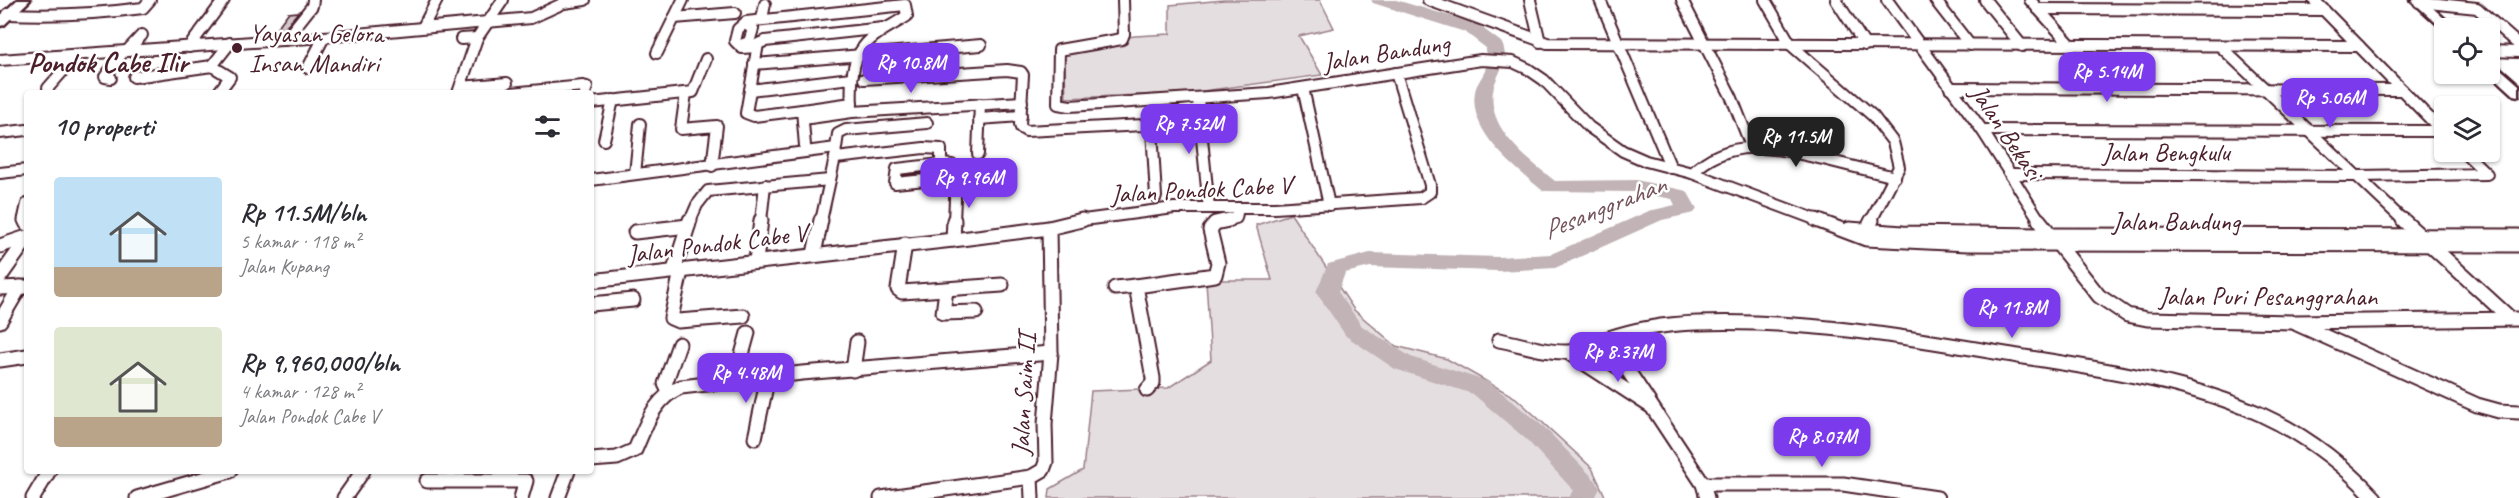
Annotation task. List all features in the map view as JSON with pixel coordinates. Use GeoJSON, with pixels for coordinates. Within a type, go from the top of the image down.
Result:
{"type":"FeatureCollection","features":[{"type":"Feature","properties":{"kind":"main road"},"geometry":{"type":"LineString","coordinates":[[4,18],[24,0]]}},
{"type":"Feature","properties":{"kind":"main road"},"geometry":{"type":"LineString","coordinates":[[2418,1],[2438,18]]}},
{"type":"Feature","properties":{"kind":"main road"},"geometry":{"type":"LineString","coordinates":[[2500,75],[2519,92]]}},
{"type":"Feature","properties":{"kind":"street"},"geometry":{"type":"LineString","coordinates":[[4,18],[62,16],[143,8],[150,0]]}},
{"type":"Feature","properties":{"kind":"street"},"geometry":{"type":"LineString","coordinates":[[189,46],[225,0]]}},
{"type":"Feature","properties":{"kind":"street"},"geometry":{"type":"LineString","coordinates":[[285,40],[312,6],[313,0]]}},
{"type":"Feature","properties":{"kind":"street"},"geometry":{"type":"LineString","coordinates":[[423,27],[437,0]]}},
{"type":"Feature","properties":{"kind":"street"},"geometry":{"type":"LineString","coordinates":[[503,0],[477,38],[459,90],[583,86],[587,87],[586,90]]}},
{"type":"Feature","properties":{"kind":"street"},"geometry":{"type":"LineString","coordinates":[[0,60],[324,37],[538,17],[560,5],[585,0]]}},
{"type":"Feature","properties":{"kind":"street"},"geometry":{"type":"LineString","coordinates":[[657,53],[683,0]]}},
{"type":"Feature","properties":{"kind":"street","name":"Jalan Bandung"},"geometry":{"type":"LineString","coordinates":[[1123,0],[1124,34],[1122,39],[1059,50],[1058,104],[1063,106],[1198,108],[1303,88],[1481,60],[1513,62],[1528,69],[1550,85],[1589,128],[1609,143],[1633,156],[1692,173],[1835,228],[1865,234],[1968,244],[2053,240],[2417,235],[2519,236]]}},
{"type":"Feature","properties":{"kind":"street"},"geometry":{"type":"LineString","coordinates":[[1428,0],[1540,42],[1619,45],[2359,46]]}},
{"type":"Feature","properties":{"kind":"street"},"geometry":{"type":"LineString","coordinates":[[1530,0],[1540,42]]}},
{"type":"Feature","properties":{"kind":"street"},"geometry":{"type":"LineString","coordinates":[[1600,0],[1671,168]]}},
{"type":"Feature","properties":{"kind":"street"},"geometry":{"type":"LineString","coordinates":[[1682,0],[1732,98],[1751,146]]}},
{"type":"Feature","properties":{"kind":"street"},"geometry":{"type":"LineString","coordinates":[[1765,0],[1791,45],[1880,125],[1893,142],[1899,167],[1865,234]]}},
{"type":"Feature","properties":{"kind":"street"},"geometry":{"type":"LineString","coordinates":[[1836,0],[1866,45]]}},
{"type":"Feature","properties":{"kind":"street","name":"Jalan Bekasi"},"geometry":{"type":"LineString","coordinates":[[1887,0],[1982,130],[2053,240]]}},
{"type":"Feature","properties":{"kind":"street"},"geometry":{"type":"LineString","coordinates":[[1935,0],[1970,45]]}},
{"type":"Feature","properties":{"kind":"street"},"geometry":{"type":"LineString","coordinates":[[1985,0],[2022,46]]}},
{"type":"Feature","properties":{"kind":"street"},"geometry":{"type":"LineString","coordinates":[[2030,0],[2072,45]]}},
{"type":"Feature","properties":{"kind":"street"},"geometry":{"type":"LineString","coordinates":[[2314,0],[2434,123]]}},
{"type":"Feature","properties":{"kind":"street"},"geometry":{"type":"LineString","coordinates":[[2418,1],[2474,6],[2519,45]]}},
{"type":"Feature","properties":{"kind":"street"},"geometry":{"type":"LineString","coordinates":[[762,19],[765,4]]}},
{"type":"Feature","properties":{"kind":"street"},"geometry":{"type":"LineString","coordinates":[[757,47],[742,48],[741,45],[749,42],[753,29],[745,24],[748,21],[905,5],[907,16],[874,35],[855,54],[851,78],[852,108]]}},
{"type":"Feature","properties":{"kind":"street"},"geometry":{"type":"LineString","coordinates":[[2038,9],[2324,10]]}},
{"type":"Feature","properties":{"kind":"street"},"geometry":{"type":"LineString","coordinates":[[674,18],[735,13]]}},
{"type":"Feature","properties":{"kind":"street"},"geometry":{"type":"LineString","coordinates":[[888,28],[760,42],[757,47],[746,113],[748,115],[803,115],[852,108],[1022,102]]}},
{"type":"Feature","properties":{"kind":"street"},"geometry":{"type":"LineString","coordinates":[[2506,33],[2519,34]]}},
{"type":"Feature","properties":{"kind":"street"},"geometry":{"type":"LineString","coordinates":[[111,78],[105,76],[141,34]]}},
{"type":"Feature","properties":{"kind":"street"},"geometry":{"type":"LineString","coordinates":[[308,68],[324,37]]}},
{"type":"Feature","properties":{"kind":"street"},"geometry":{"type":"LineString","coordinates":[[461,39],[477,38]]}},
{"type":"Feature","properties":{"kind":"street"},"geometry":{"type":"LineString","coordinates":[[212,66],[230,43]]}},
{"type":"Feature","properties":{"kind":"street"},"geometry":{"type":"LineString","coordinates":[[754,64],[981,45]]}},
{"type":"Feature","properties":{"kind":"street","name":"Jalan Puri Pesanggrahan"},"geometry":{"type":"LineString","coordinates":[[2221,47],[2417,235],[2514,319]]}},
{"type":"Feature","properties":{"kind":"street"},"geometry":{"type":"LineString","coordinates":[[2500,51],[2519,52]]}},
{"type":"Feature","properties":{"kind":"street"},"geometry":{"type":"LineString","coordinates":[[45,57],[38,64],[70,63],[48,88]]}},
{"type":"Feature","properties":{"kind":"street"},"geometry":{"type":"LineString","coordinates":[[706,59],[690,92],[681,129],[717,126],[712,166]]}},
{"type":"Feature","properties":{"kind":"street"},"geometry":{"type":"LineString","coordinates":[[135,76],[212,66],[230,77],[220,90]]}},
{"type":"Feature","properties":{"kind":"street"},"geometry":{"type":"LineString","coordinates":[[864,79],[1016,70],[1023,75],[1021,128],[1026,131],[1148,127],[1198,108],[1209,207]]}},
{"type":"Feature","properties":{"kind":"street","name":"Jalan Pondok Cabe V"},"geometry":{"type":"LineString","coordinates":[[595,281],[1049,228],[1090,218],[1174,208],[1329,205],[1422,198],[1430,192],[1430,185],[1396,73]]}},
{"type":"Feature","properties":{"kind":"street"},"geometry":{"type":"LineString","coordinates":[[750,90],[851,78]]}},
{"type":"Feature","properties":{"kind":"street"},"geometry":{"type":"LineString","coordinates":[[1303,88],[1329,205]]}},
{"type":"Feature","properties":{"kind":"street"},"geometry":{"type":"LineString","coordinates":[[1950,88],[2402,90]]}},
{"type":"Feature","properties":{"kind":"street"},"geometry":{"type":"LineString","coordinates":[[594,103],[690,92]]}},
{"type":"Feature","properties":{"kind":"street"},"geometry":{"type":"LineString","coordinates":[[604,140],[613,100]]}},
{"type":"Feature","properties":{"kind":"street"},"geometry":{"type":"LineString","coordinates":[[978,154],[980,104]]}},
{"type":"Feature","properties":{"kind":"street"},"geometry":{"type":"LineString","coordinates":[[803,115],[805,146]]}},
{"type":"Feature","properties":{"kind":"street"},"geometry":{"type":"LineString","coordinates":[[979,119],[1021,116]]}},
{"type":"Feature","properties":{"kind":"street"},"geometry":{"type":"LineString","coordinates":[[814,254],[838,134],[846,130],[927,123]]}},
{"type":"Feature","properties":{"kind":"street"},"geometry":{"type":"LineString","coordinates":[[635,174],[640,124]]}},
{"type":"Feature","properties":{"kind":"street"},"geometry":{"type":"LineString","coordinates":[[1148,127],[1156,197]]}},
{"type":"Feature","properties":{"kind":"street"},"geometry":{"type":"LineString","coordinates":[[0,133],[24,130]]}},
{"type":"Feature","properties":{"kind":"street"},"geometry":{"type":"LineString","coordinates":[[1982,130],[2434,132]]}},
{"type":"Feature","properties":{"kind":"street"},"geometry":{"type":"LineString","coordinates":[[1692,173],[1705,162],[1723,153],[1751,146],[1772,147],[1895,177]]}},
{"type":"Feature","properties":{"kind":"street"},"geometry":{"type":"LineString","coordinates":[[594,180],[836,153],[934,147],[941,149],[941,164]]}},
{"type":"Feature","properties":{"kind":"street","name":"Jalan Bengkulu"},"geometry":{"type":"LineString","coordinates":[[2010,174],[2358,176],[2487,174],[2474,162]]}},
{"type":"Feature","properties":{"kind":"street"},"geometry":{"type":"LineString","coordinates":[[953,240],[954,177],[952,165],[897,169],[895,183],[954,177],[1008,172]]}},
{"type":"Feature","properties":{"kind":"street"},"geometry":{"type":"LineString","coordinates":[[0,173],[24,170]]}},
{"type":"Feature","properties":{"kind":"street"},"geometry":{"type":"LineString","coordinates":[[743,316],[673,321],[671,316],[681,271],[675,267],[688,226],[705,193],[830,180]]}},
{"type":"Feature","properties":{"kind":"street"},"geometry":{"type":"LineString","coordinates":[[756,261],[765,185]]}},
{"type":"Feature","properties":{"kind":"street"},"geometry":{"type":"LineString","coordinates":[[1115,288],[1215,275],[1219,265],[1210,233],[1211,227],[1215,223],[1236,218],[1238,208]]}},
{"type":"Feature","properties":{"kind":"street"},"geometry":{"type":"LineString","coordinates":[[635,232],[688,226]]}},
{"type":"Feature","properties":{"kind":"street","name":"Jalan Saim II"},"geometry":{"type":"LineString","coordinates":[[881,498],[1031,477],[1042,470],[1046,462],[1045,424],[1051,353],[1049,228]]}},
{"type":"Feature","properties":{"kind":"street"},"geometry":{"type":"LineString","coordinates":[[0,246],[24,239]]}},
{"type":"Feature","properties":{"kind":"street","name":"Jalan Bandung"},"geometry":{"type":"LineString","coordinates":[[2053,240],[2519,245]]}},
{"type":"Feature","properties":{"kind":"street","name":"Jalan Puri Pesanggrahan"},"geometry":{"type":"LineString","coordinates":[[2053,240],[2098,296],[2127,315],[2147,319],[2294,322],[2514,319]]}},
{"type":"Feature","properties":{"kind":"street"},"geometry":{"type":"LineString","coordinates":[[0,278],[24,242]]}},
{"type":"Feature","properties":{"kind":"street"},"geometry":{"type":"LineString","coordinates":[[905,244],[899,291],[906,293],[1002,285]]}},
{"type":"Feature","properties":{"kind":"street"},"geometry":{"type":"LineString","coordinates":[[1136,286],[1153,378],[1153,383],[1147,390]]}},
{"type":"Feature","properties":{"kind":"street"},"geometry":{"type":"LineString","coordinates":[[0,288],[23,287]]}},
{"type":"Feature","properties":{"kind":"street"},"geometry":{"type":"LineString","coordinates":[[0,321],[23,287]]}},
{"type":"Feature","properties":{"kind":"street"},"geometry":{"type":"LineString","coordinates":[[946,290],[943,313],[976,312]]}},
{"type":"Feature","properties":{"kind":"street"},"geometry":{"type":"LineString","coordinates":[[594,301],[633,300]]}},
{"type":"Feature","properties":{"kind":"street"},"geometry":{"type":"LineString","coordinates":[[2294,322],[2477,405],[2499,411],[2519,412]]}},
{"type":"Feature","properties":{"kind":"street"},"geometry":{"type":"LineString","coordinates":[[1569,353],[1606,339],[1651,327],[1695,323],[1800,326],[1895,335],[2079,366],[2186,390],[2244,408],[2289,429],[2347,469],[2375,498]]}},
{"type":"Feature","properties":{"kind":"street"},"geometry":{"type":"LineString","coordinates":[[735,380],[748,333]]}},
{"type":"Feature","properties":{"kind":"street"},"geometry":{"type":"LineString","coordinates":[[1499,339],[1569,353],[1654,410]]}},
{"type":"Feature","properties":{"kind":"street"},"geometry":{"type":"LineString","coordinates":[[1606,339],[1705,491],[1843,484],[1937,498]]}},
{"type":"Feature","properties":{"kind":"street"},"geometry":{"type":"LineString","coordinates":[[853,370],[857,342]]}},
{"type":"Feature","properties":{"kind":"street"},"geometry":{"type":"LineString","coordinates":[[669,391],[665,384],[679,344]]}},
{"type":"Feature","properties":{"kind":"street"},"geometry":{"type":"LineString","coordinates":[[594,460],[617,458],[635,450],[653,411],[669,391],[681,387],[735,380],[1051,353]]}},
{"type":"Feature","properties":{"kind":"street"},"geometry":{"type":"LineString","coordinates":[[0,360],[24,356]]}},
{"type":"Feature","properties":{"kind":"street"},"geometry":{"type":"LineString","coordinates":[[755,438],[768,377]]}},
{"type":"Feature","properties":{"kind":"street"},"geometry":{"type":"LineString","coordinates":[[33,498],[47,474]]}},
{"type":"Feature","properties":{"kind":"street"},"geometry":{"type":"LineString","coordinates":[[137,498],[220,474]]}},
{"type":"Feature","properties":{"kind":"street"},"geometry":{"type":"LineString","coordinates":[[344,498],[361,474]]}},
{"type":"Feature","properties":{"kind":"street"},"geometry":{"type":"LineString","coordinates":[[558,498],[567,474]]}},
{"type":"Feature","properties":{"kind":"street"},"geometry":{"type":"LineString","coordinates":[[1031,477],[1032,498]]}},
{"type":"Feature","properties":{"kind":"street"},"geometry":{"type":"LineString","coordinates":[[427,481],[526,481],[521,498]]}},
{"type":"Feature","properties":{"kind":"shaded area"},"geometry":{"type":"Polygon","coordinates":[[[1224,0],[1320,0],[1334,28],[1299,36],[1322,75],[1188,93],[1066,98],[1064,46],[1135,36],[1170,34],[1170,5],[1224,0]]]}},
{"type":"Feature","properties":{"kind":"shaded area"},"geometry":{"type":"Polygon","coordinates":[[[1291,214],[1354,310],[1396,346],[1447,359],[1516,398],[1592,468],[1606,498],[1049,498],[1050,489],[1083,470],[1091,391],[1168,388],[1211,360],[1206,280],[1272,280],[1256,225],[1291,214]]]}},
{"type":"Feature","properties":{"kind":"building"},"geometry":{"type":"Polygon","coordinates":[[[298,12],[281,33],[273,33],[288,13],[298,12]]]}},
{"type":"Feature","properties":{"kind":"waterway","name":"Pesanggrahan"},"geometry":{"type":"LineString","coordinates":[[1379,0],[1471,28],[1495,46],[1494,69],[1484,91],[1484,105],[1488,119],[1495,133],[1505,145],[1550,187],[1636,186],[1680,195],[1687,209],[1656,215],[1555,261],[1498,264],[1370,260],[1336,269],[1327,292],[1354,331],[1403,363],[1481,388],[1536,434],[1587,488],[1582,498]]}},
{"type":"Feature","properties":{"kind":"place","name":"Yayasan Gelora Insan Mandiri"},"geometry":{"type":"Point","coordinates":[237,48]}},
{"type":"Feature","properties":{"kind":"district","name":"Pondok Cabe Ilir"},"geometry":{"type":"Point","coordinates":[108,62]}}]}
